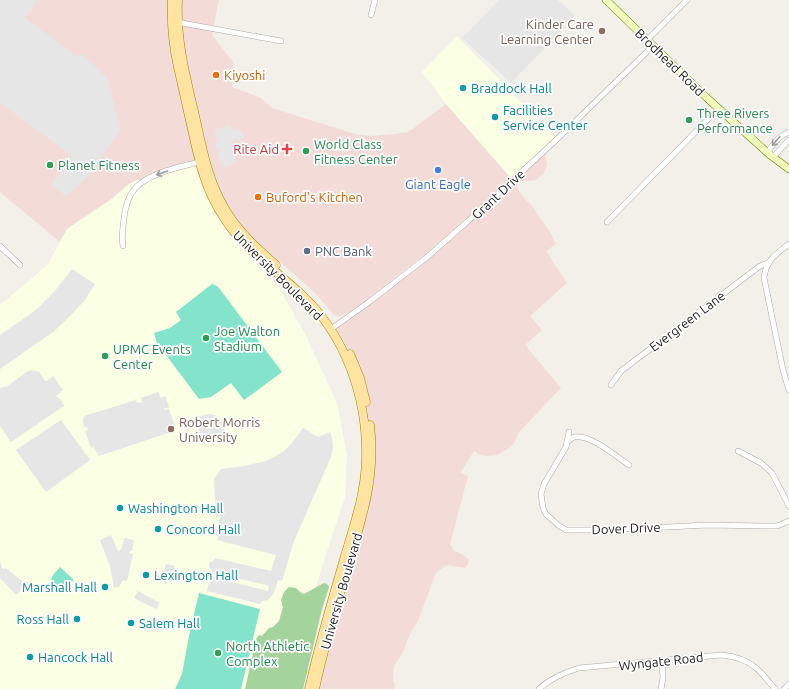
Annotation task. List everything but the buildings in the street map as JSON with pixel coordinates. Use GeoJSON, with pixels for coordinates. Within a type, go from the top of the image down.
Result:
{"type":"FeatureCollection","features":[{"type":"Feature","properties":{"kind":"main road","name":"University Boulevard"},"geometry":{"type":"LineString","coordinates":[[172,0],[175,22],[196,120],[208,172],[217,195],[231,218],[247,238],[307,292],[321,307],[350,353],[364,391],[372,443],[370,483],[331,624],[315,689]]}},
{"type":"Feature","properties":{"kind":"main road","name":"University Boulevard"},"geometry":{"type":"LineString","coordinates":[[178,0],[175,22],[175,54],[204,178],[213,199],[229,226],[251,250],[309,302],[333,327],[347,360],[361,402],[366,448],[366,463],[360,504],[323,632],[309,689]]}},
{"type":"Feature","properties":{"kind":"main road","name":"Brodhead Road"},"geometry":{"type":"LineString","coordinates":[[606,0],[719,108],[770,155],[789,169]]}},
{"type":"Feature","properties":{"kind":"street"},"geometry":{"type":"LineString","coordinates":[[371,15],[375,0]]}},
{"type":"Feature","properties":{"kind":"street"},"geometry":{"type":"LineString","coordinates":[[647,40],[687,0]]}},
{"type":"Feature","properties":{"kind":"street"},"geometry":{"type":"LineString","coordinates":[[175,22],[281,41]]}},
{"type":"Feature","properties":{"kind":"street","name":"Grant Drive"},"geometry":{"type":"LineString","coordinates":[[333,327],[369,302],[426,258],[468,222],[553,143],[653,46]]}},
{"type":"Feature","properties":{"kind":"street"},"geometry":{"type":"LineString","coordinates":[[607,222],[719,108]]}},
{"type":"Feature","properties":{"kind":"street"},"geometry":{"type":"LineString","coordinates":[[789,132],[781,135],[769,150],[770,155],[775,155],[789,140]]}},
{"type":"Feature","properties":{"kind":"street"},"geometry":{"type":"LineString","coordinates":[[123,246],[121,238],[125,211],[131,194],[138,184],[153,176],[200,162]]}},
{"type":"Feature","properties":{"kind":"street","name":"Evergreen Lane"},"geometry":{"type":"LineString","coordinates":[[612,385],[622,371],[760,266],[768,263],[789,244]]}},
{"type":"Feature","properties":{"kind":"street"},"geometry":{"type":"LineString","coordinates":[[0,246],[20,265]]}},
{"type":"Feature","properties":{"kind":"street"},"geometry":{"type":"LineString","coordinates":[[768,263],[765,272],[765,284],[783,370],[789,390]]}},
{"type":"Feature","properties":{"kind":"street"},"geometry":{"type":"LineString","coordinates":[[568,442],[569,432]]}},
{"type":"Feature","properties":{"kind":"street"},"geometry":{"type":"LineString","coordinates":[[568,442],[575,437],[583,437],[591,440],[629,465]]}},
{"type":"Feature","properties":{"kind":"street","name":"Dover Drive"},"geometry":{"type":"LineString","coordinates":[[568,442],[544,484],[541,494],[543,508],[546,514],[566,530],[606,530],[701,525],[777,526],[789,521]]}},
{"type":"Feature","properties":{"kind":"street"},"geometry":{"type":"LineString","coordinates":[[738,451],[761,463],[772,473],[789,506]]}},
{"type":"Feature","properties":{"kind":"street","name":"Wyngate Road"},"geometry":{"type":"LineString","coordinates":[[539,689],[556,677],[579,668],[713,655],[728,656],[742,660],[755,667],[775,689]]}},
{"type":"Feature","properties":{"kind":"street"},"geometry":{"type":"LineString","coordinates":[[661,689],[663,678],[662,661]]}},
{"type":"Feature","properties":{"kind":"street"},"geometry":{"type":"LineString","coordinates":[[784,689],[789,684]]}},
{"type":"Feature","properties":{"kind":"shaded area"},"geometry":{"type":"Polygon","coordinates":[[[0,0],[219,0],[212,35],[233,62],[232,87],[261,98],[272,108],[355,134],[370,136],[407,132],[446,104],[511,178],[426,254],[368,299],[340,317],[334,315],[315,293],[242,226],[221,193],[215,174],[210,175],[206,163],[194,165],[153,178],[137,180],[129,184],[113,198],[67,229],[60,242],[0,192],[0,0]]]}},
{"type":"Feature","properties":{"kind":"shaded area"},"geometry":{"type":"Polygon","coordinates":[[[0,0],[34,0],[37,2],[25,18],[77,57],[81,54],[108,80],[120,129],[85,180],[66,196],[51,185],[72,156],[0,103],[0,0]]]}},
{"type":"Feature","properties":{"kind":"shaded area"},"geometry":{"type":"Polygon","coordinates":[[[499,0],[558,0],[575,16],[511,83],[462,38],[499,0]]]}},
{"type":"Feature","properties":{"kind":"shaded area"},"geometry":{"type":"Polygon","coordinates":[[[457,36],[555,137],[511,178],[446,104],[422,72],[457,36]]]}},
{"type":"Feature","properties":{"kind":"shaded area"},"geometry":{"type":"Polygon","coordinates":[[[230,125],[232,130],[240,128],[244,138],[231,142],[236,162],[221,168],[217,152],[221,151],[220,149],[217,150],[215,143],[218,141],[214,130],[230,125]]]}},
{"type":"Feature","properties":{"kind":"shaded area"},"geometry":{"type":"Polygon","coordinates":[[[543,152],[547,165],[544,173],[536,180],[521,181],[517,187],[552,235],[556,244],[546,251],[567,283],[530,316],[542,330],[525,345],[561,388],[519,432],[514,443],[509,448],[497,455],[487,456],[481,455],[474,451],[460,473],[468,476],[450,544],[454,551],[462,554],[469,560],[468,564],[465,568],[446,565],[436,573],[418,621],[411,632],[403,652],[394,666],[394,689],[315,689],[342,590],[370,428],[366,402],[350,353],[335,326],[426,258],[543,152]]]}},
{"type":"Feature","properties":{"kind":"shaded area","name":"Robert Morris University"},"geometry":{"type":"Polygon","coordinates":[[[194,165],[228,233],[278,286],[305,334],[337,403],[347,455],[345,497],[298,647],[274,689],[0,689],[0,305],[48,264],[67,229],[113,198],[129,184],[137,180],[153,178],[194,165]]]}},
{"type":"Feature","properties":{"kind":"shaded area"},"geometry":{"type":"Polygon","coordinates":[[[72,269],[95,284],[85,300],[53,332],[0,369],[0,335],[40,306],[54,292],[72,269]]]}},
{"type":"Feature","properties":{"kind":"shaded area"},"geometry":{"type":"Polygon","coordinates":[[[32,370],[39,372],[45,381],[53,376],[63,390],[56,396],[61,400],[64,406],[11,442],[0,426],[0,389],[5,386],[6,387],[28,371],[32,370]]]}},
{"type":"Feature","properties":{"kind":"shaded area"},"geometry":{"type":"Polygon","coordinates":[[[158,392],[161,398],[165,396],[169,407],[164,410],[169,409],[175,426],[170,427],[171,432],[99,456],[93,447],[91,448],[85,431],[88,430],[87,427],[84,427],[84,416],[136,400],[137,403],[142,402],[141,398],[158,392]]]}},
{"type":"Feature","properties":{"kind":"shaded area"},"geometry":{"type":"Polygon","coordinates":[[[208,414],[217,416],[220,419],[226,435],[203,443],[195,418],[208,414]]]}},
{"type":"Feature","properties":{"kind":"shaded area"},"geometry":{"type":"Polygon","coordinates":[[[61,420],[90,460],[46,492],[16,450],[61,420]]]}},
{"type":"Feature","properties":{"kind":"shaded area"},"geometry":{"type":"Polygon","coordinates":[[[303,428],[318,437],[330,432],[333,447],[331,457],[294,541],[282,581],[278,580],[274,593],[268,600],[262,601],[260,604],[207,591],[210,577],[268,591],[269,586],[212,572],[209,567],[209,563],[215,558],[271,571],[276,555],[217,540],[219,536],[215,535],[220,517],[216,517],[214,479],[221,469],[266,461],[276,456],[292,443],[303,428]]]}},
{"type":"Feature","properties":{"kind":"shaded area"},"geometry":{"type":"Polygon","coordinates":[[[111,535],[118,551],[122,549],[124,538],[134,540],[132,551],[129,553],[133,554],[127,581],[123,580],[119,587],[114,588],[110,566],[100,540],[111,535]]]}},
{"type":"Feature","properties":{"kind":"shaded area"},"geometry":{"type":"Polygon","coordinates":[[[0,561],[2,568],[6,568],[27,585],[16,595],[0,578],[0,561]]]}},
{"type":"Feature","properties":{"kind":"shaded area"},"geometry":{"type":"Polygon","coordinates":[[[166,564],[175,566],[171,579],[165,585],[162,580],[160,582],[157,578],[164,571],[166,564]]]}},
{"type":"Feature","properties":{"kind":"shaded area"},"geometry":{"type":"Polygon","coordinates":[[[138,591],[160,603],[156,609],[134,598],[138,591]]]}},
{"type":"Feature","properties":{"kind":"green space","name":"Joe Walton Stadium"},"geometry":{"type":"Polygon","coordinates":[[[212,284],[219,288],[282,372],[244,400],[231,383],[211,397],[199,399],[157,343],[154,333],[170,328],[181,320],[176,312],[212,284]]]}},
{"type":"Feature","properties":{"kind":"green space"},"geometry":{"type":"Polygon","coordinates":[[[60,567],[74,580],[62,592],[51,579],[60,567]]]}},
{"type":"Feature","properties":{"kind":"green space"},"geometry":{"type":"Polygon","coordinates":[[[324,583],[329,587],[322,609],[303,689],[245,689],[256,639],[259,635],[262,636],[269,628],[273,627],[279,621],[283,607],[281,600],[284,592],[289,587],[296,588],[304,594],[324,583]]]}},
{"type":"Feature","properties":{"kind":"green space","name":"North Athletic Complex"},"geometry":{"type":"Polygon","coordinates":[[[199,593],[260,609],[241,689],[175,689],[182,674],[199,593]]]}},
{"type":"Feature","properties":{"kind":"place","name":"Kinder Care Learning Center"},"geometry":{"type":"Point","coordinates":[602,31]}},
{"type":"Feature","properties":{"kind":"place","name":"Kiyoshi"},"geometry":{"type":"Point","coordinates":[216,75]}},
{"type":"Feature","properties":{"kind":"place","name":"Braddock Hall"},"geometry":{"type":"Point","coordinates":[463,88]}},
{"type":"Feature","properties":{"kind":"place","name":"Facilities Service Center"},"geometry":{"type":"Point","coordinates":[495,117]}},
{"type":"Feature","properties":{"kind":"place","name":"Three Rivers Performance"},"geometry":{"type":"Point","coordinates":[689,120]}},
{"type":"Feature","properties":{"kind":"place","name":"Rite Aid"},"geometry":{"type":"Point","coordinates":[287,149]}},
{"type":"Feature","properties":{"kind":"place","name":"World Class Fitness Center"},"geometry":{"type":"Point","coordinates":[306,151]}},
{"type":"Feature","properties":{"kind":"place","name":"Planet Fitness"},"geometry":{"type":"Point","coordinates":[50,165]}},
{"type":"Feature","properties":{"kind":"place","name":"Giant Eagle"},"geometry":{"type":"Point","coordinates":[438,170]}},
{"type":"Feature","properties":{"kind":"place","name":"Buford's Kitchen"},"geometry":{"type":"Point","coordinates":[258,197]}},
{"type":"Feature","properties":{"kind":"place","name":"PNC Bank"},"geometry":{"type":"Point","coordinates":[307,251]}},
{"type":"Feature","properties":{"kind":"place","name":"Joe Walton Stadium"},"geometry":{"type":"Point","coordinates":[206,338]}},
{"type":"Feature","properties":{"kind":"place","name":"UPMC Events Center"},"geometry":{"type":"Point","coordinates":[105,356]}},
{"type":"Feature","properties":{"kind":"place","name":"Robert Morris University"},"geometry":{"type":"Point","coordinates":[171,429]}},
{"type":"Feature","properties":{"kind":"place","name":"Washington Hall"},"geometry":{"type":"Point","coordinates":[120,508]}},
{"type":"Feature","properties":{"kind":"place","name":"Concord Hall"},"geometry":{"type":"Point","coordinates":[158,529]}},
{"type":"Feature","properties":{"kind":"place","name":"Lexington Hall"},"geometry":{"type":"Point","coordinates":[146,575]}},
{"type":"Feature","properties":{"kind":"place","name":"Marshall Hall"},"geometry":{"type":"Point","coordinates":[105,587]}},
{"type":"Feature","properties":{"kind":"place","name":"Ross Hall"},"geometry":{"type":"Point","coordinates":[77,619]}},
{"type":"Feature","properties":{"kind":"place","name":"Salem Hall"},"geometry":{"type":"Point","coordinates":[131,623]}},
{"type":"Feature","properties":{"kind":"place","name":"North Athletic Complex"},"geometry":{"type":"Point","coordinates":[218,653]}},
{"type":"Feature","properties":{"kind":"place","name":"Hancock Hall"},"geometry":{"type":"Point","coordinates":[30,657]}}]}
